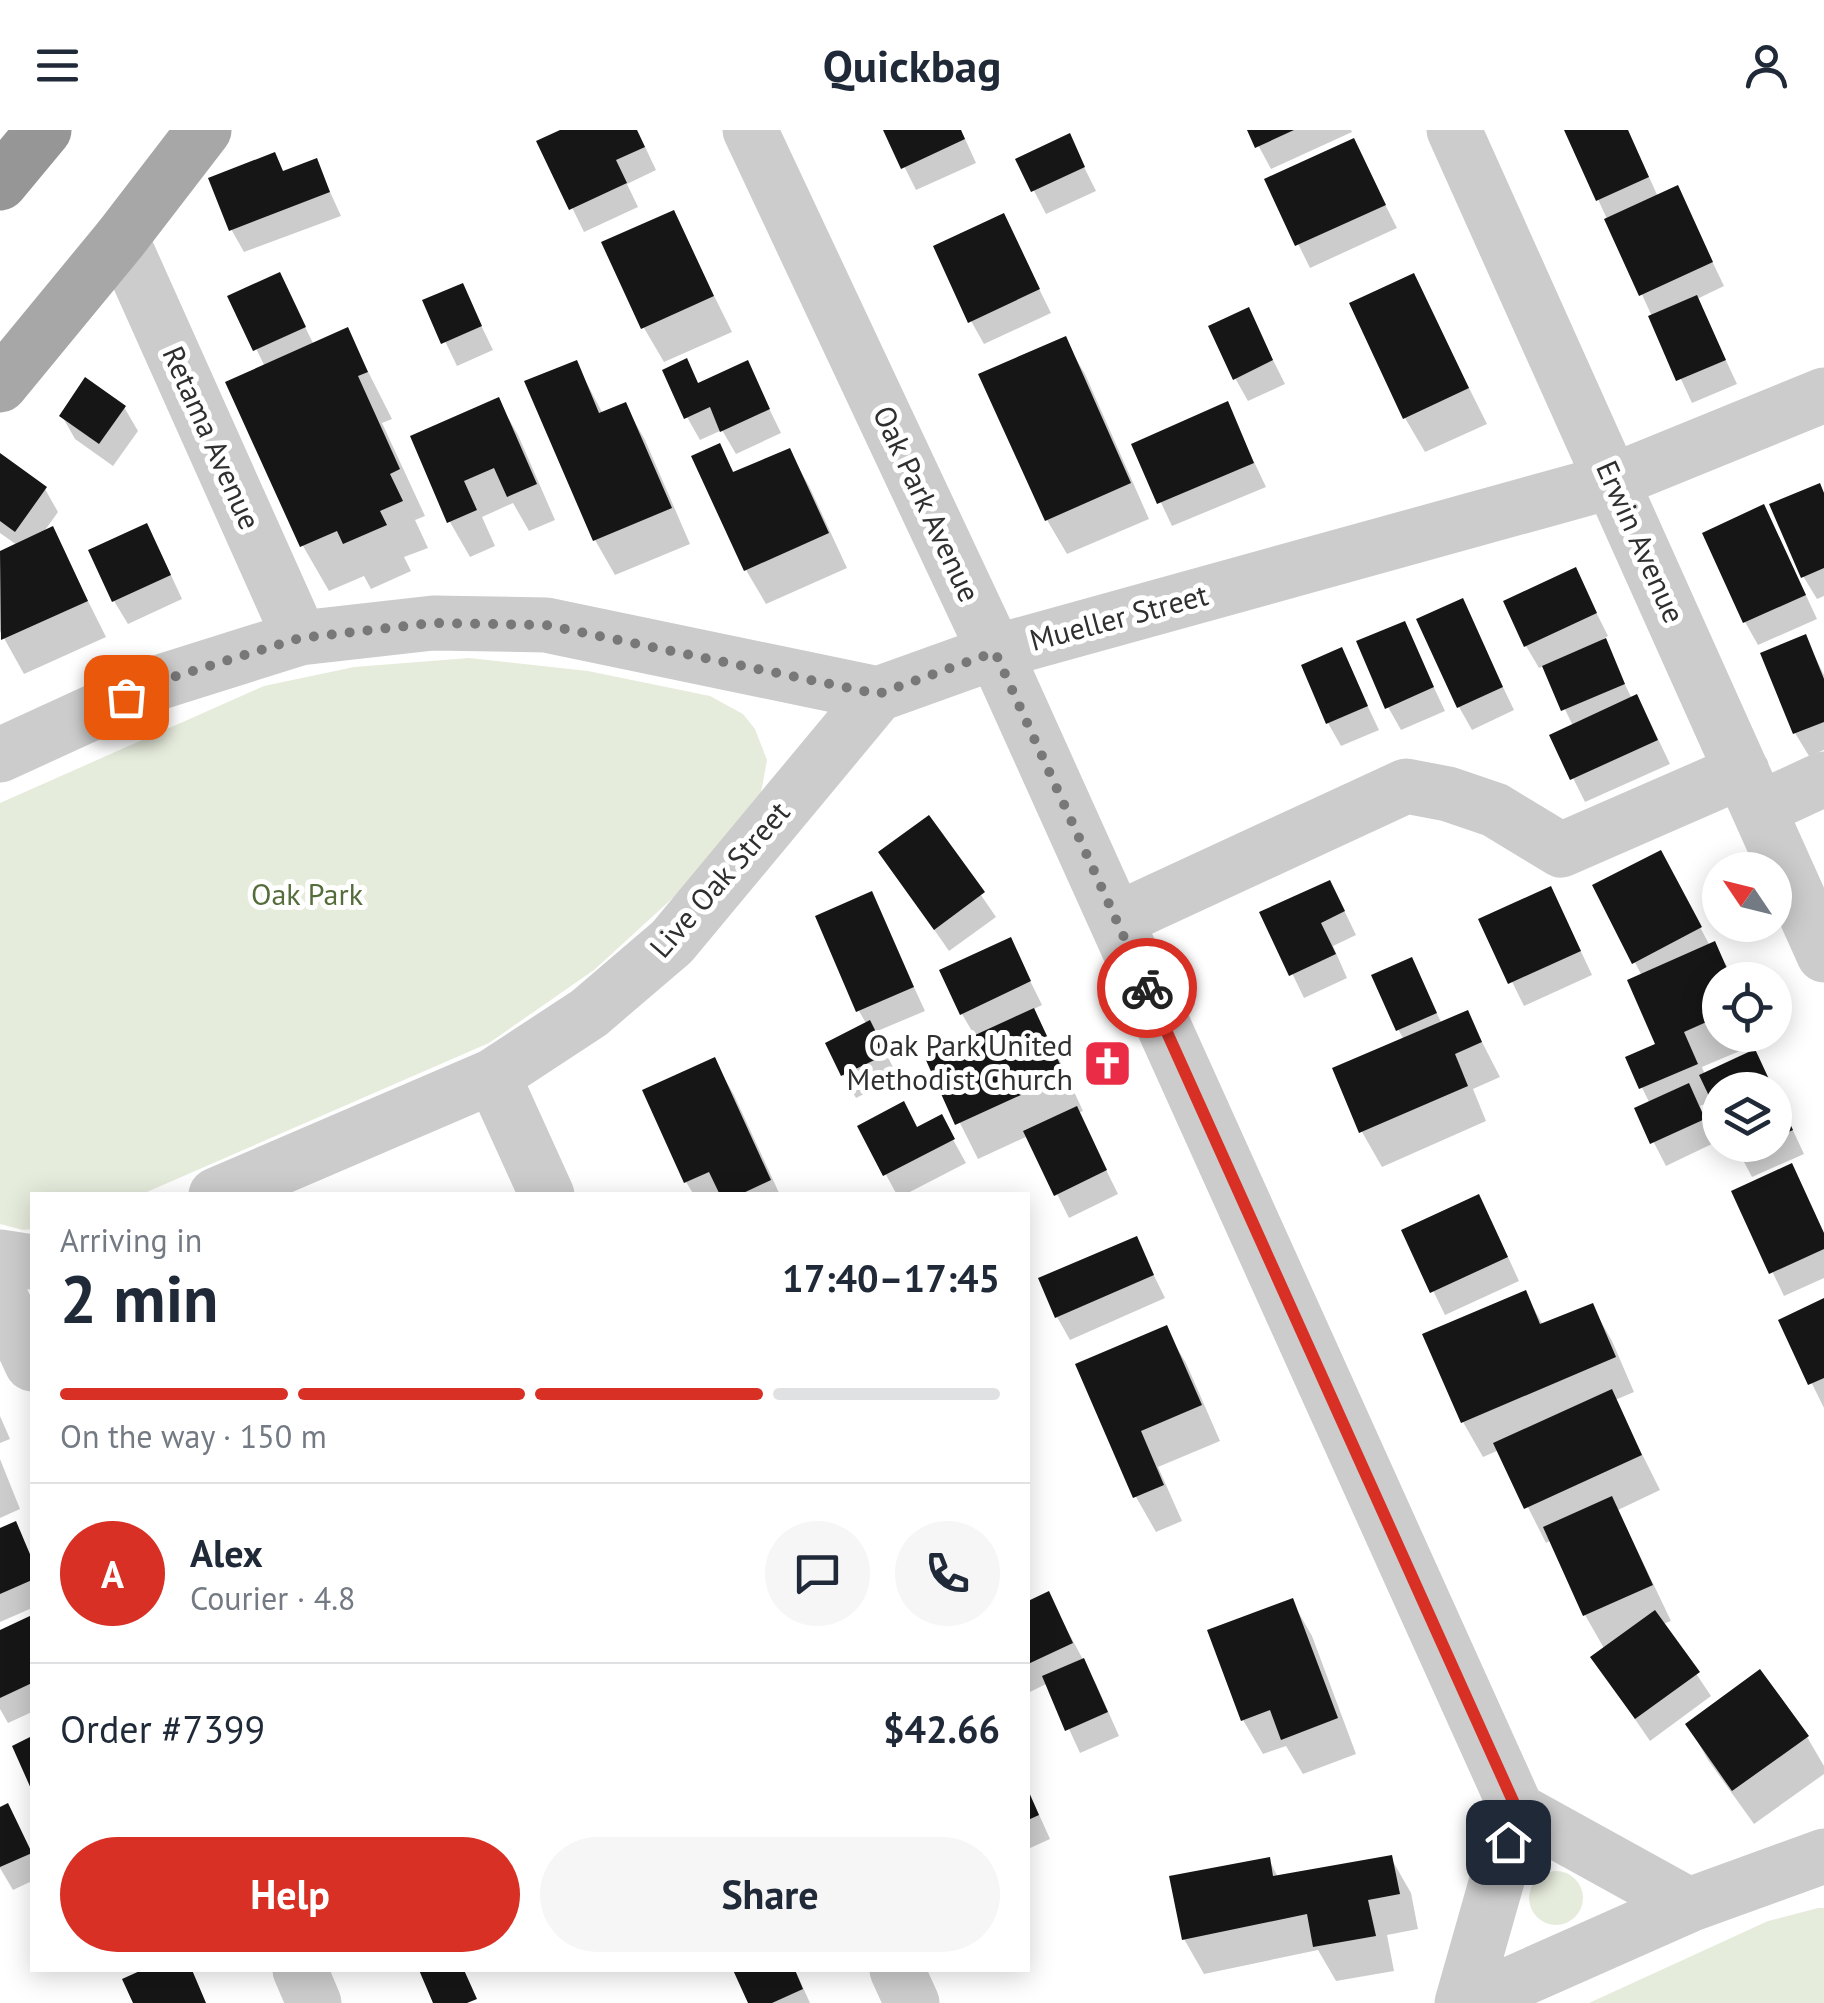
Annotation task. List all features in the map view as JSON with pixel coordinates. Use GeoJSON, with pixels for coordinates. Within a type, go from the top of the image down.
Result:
{"type":"FeatureCollection","features":[{"type":"Feature","properties":{"kind":"highway"},"geometry":{"type":"LineString","coordinates":[[0,184],[44,130]]}},
{"type":"Feature","properties":{"kind":"main road"},"geometry":{"type":"LineString","coordinates":[[0,385],[122,238],[204,130]]}},
{"type":"Feature","properties":{"kind":"street","name":"Oak Park Avenue"},"geometry":{"type":"LineString","coordinates":[[750,130],[995,652],[1517,1810]]}},
{"type":"Feature","properties":{"kind":"street","name":"Erwin Avenue"},"geometry":{"type":"LineString","coordinates":[[1454,130],[1824,955]]}},
{"type":"Feature","properties":{"kind":"street","name":"Retama Avenue"},"geometry":{"type":"LineString","coordinates":[[122,238],[300,638]]}},
{"type":"Feature","properties":{"kind":"street","name":"Mueller Street"},"geometry":{"type":"LineString","coordinates":[[878,694],[995,652],[1613,481],[1824,395]]}},
{"type":"Feature","properties":{"kind":"street"},"geometry":{"type":"LineString","coordinates":[[0,755],[157,682],[300,638],[433,623],[546,625],[878,694]]}},
{"type":"Feature","properties":{"kind":"street","name":"Live Oak Street"},"geometry":{"type":"LineString","coordinates":[[223,1192],[493,1076],[589,1014],[672,942],[878,694]]}},
{"type":"Feature","properties":{"kind":"street"},"geometry":{"type":"LineString","coordinates":[[1116,920],[1406,786],[1448,794],[1495,810],[1560,850],[1750,790],[1824,780]]}},
{"type":"Feature","properties":{"kind":"street"},"geometry":{"type":"LineString","coordinates":[[493,1076],[546,1192]]}},
{"type":"Feature","properties":{"kind":"street"},"geometry":{"type":"LineString","coordinates":[[0,1257],[30,1262]]}},
{"type":"Feature","properties":{"kind":"street"},"geometry":{"type":"LineString","coordinates":[[0,1296],[30,1360]]}},
{"type":"Feature","properties":{"kind":"street"},"geometry":{"type":"LineString","coordinates":[[1465,2003],[1517,1810],[1689,1905]]}},
{"type":"Feature","properties":{"kind":"street"},"geometry":{"type":"LineString","coordinates":[[1465,2003],[1689,1905],[1824,1856]]}},
{"type":"Feature","properties":{"kind":"street"},"geometry":{"type":"LineString","coordinates":[[301,1972],[314,2003]]}},
{"type":"Feature","properties":{"kind":"street"},"geometry":{"type":"LineString","coordinates":[[898,1972],[912,2003]]}},
{"type":"Feature","properties":{"kind":"green space","name":"Oak Park"},"geometry":{"type":"Polygon","coordinates":[[[469,658],[588,671],[710,696],[743,714],[755,729],[767,760],[761,793],[687,885],[594,970],[489,1043],[147,1192],[30,1192],[30,1229],[0,1224],[0,803],[264,686],[354,667],[469,658]]]}},
{"type":"Feature","properties":{"kind":"green space"},"geometry":{"type":"Polygon","coordinates":[[[1556,1871],[1575,1879],[1583,1898],[1575,1917],[1556,1925],[1537,1917],[1529,1898],[1537,1879],[1556,1871]]]}},
{"type":"Feature","properties":{"kind":"green space"},"geometry":{"type":"Polygon","coordinates":[[[1824,1908],[1824,2003],[1589,2003],[1768,1921],[1824,1908]]]}},
{"type":"Feature","properties":{"kind":"building"},"geometry":{"type":"Polygon","coordinates":[[[560,130],[637,130],[645,147],[616,160],[627,183],[569,210],[536,141],[560,130]]]}},
{"type":"Feature","properties":{"kind":"building"},"geometry":{"type":"Polygon","coordinates":[[[883,130],[961,130],[965,139],[901,169],[883,130]]]}},
{"type":"Feature","properties":{"kind":"building"},"geometry":{"type":"Polygon","coordinates":[[[1247,130],[1294,130],[1255,148],[1247,130]]]}},
{"type":"Feature","properties":{"kind":"building"},"geometry":{"type":"Polygon","coordinates":[[[1564,130],[1628,130],[1649,177],[1596,201],[1564,130]]]}},
{"type":"Feature","properties":{"kind":"building"},"geometry":{"type":"Polygon","coordinates":[[[1070,133],[1085,167],[1031,192],[1015,159],[1070,133]]]}},
{"type":"Feature","properties":{"kind":"building"},"geometry":{"type":"Polygon","coordinates":[[[1354,138],[1386,205],[1295,246],[1264,179],[1354,138]]]}},
{"type":"Feature","properties":{"kind":"building"},"geometry":{"type":"Polygon","coordinates":[[[275,152],[283,171],[317,158],[330,192],[229,231],[208,178],[275,152]]]}},
{"type":"Feature","properties":{"kind":"building"},"geometry":{"type":"Polygon","coordinates":[[[1678,185],[1713,262],[1639,296],[1604,219],[1678,185]]]}},
{"type":"Feature","properties":{"kind":"building"},"geometry":{"type":"Polygon","coordinates":[[[674,210],[714,296],[641,329],[601,242],[674,210]]]}},
{"type":"Feature","properties":{"kind":"building"},"geometry":{"type":"Polygon","coordinates":[[[1004,213],[1040,289],[968,323],[933,246],[1004,213]]]}},
{"type":"Feature","properties":{"kind":"building"},"geometry":{"type":"Polygon","coordinates":[[[280,272],[306,327],[253,351],[227,296],[280,272]]]}},
{"type":"Feature","properties":{"kind":"building"},"geometry":{"type":"Polygon","coordinates":[[[1414,273],[1469,388],[1403,419],[1349,303],[1414,273]]]}},
{"type":"Feature","properties":{"kind":"building"},"geometry":{"type":"Polygon","coordinates":[[[463,283],[482,326],[441,344],[422,300],[463,283]]]}},
{"type":"Feature","properties":{"kind":"building"},"geometry":{"type":"Polygon","coordinates":[[[1697,295],[1726,360],[1676,381],[1648,316],[1697,295]]]}},
{"type":"Feature","properties":{"kind":"building"},"geometry":{"type":"Polygon","coordinates":[[[1249,307],[1273,360],[1233,380],[1208,326],[1249,307]]]}},
{"type":"Feature","properties":{"kind":"building"},"geometry":{"type":"Polygon","coordinates":[[[348,327],[368,372],[358,376],[400,469],[390,474],[403,501],[380,511],[387,525],[343,544],[337,531],[300,547],[225,382],[348,327]]]}},
{"type":"Feature","properties":{"kind":"building"},"geometry":{"type":"Polygon","coordinates":[[[1066,336],[1131,483],[1045,521],[978,374],[1066,336]]]}},
{"type":"Feature","properties":{"kind":"building"},"geometry":{"type":"Polygon","coordinates":[[[687,358],[698,383],[748,360],[770,409],[720,432],[710,407],[684,419],[662,370],[687,358]]]}},
{"type":"Feature","properties":{"kind":"building"},"geometry":{"type":"Polygon","coordinates":[[[577,360],[599,413],[626,402],[672,508],[593,541],[524,381],[577,360]]]}},
{"type":"Feature","properties":{"kind":"building"},"geometry":{"type":"Polygon","coordinates":[[[85,377],[126,406],[99,444],[59,416],[85,377]]]}},
{"type":"Feature","properties":{"kind":"building"},"geometry":{"type":"Polygon","coordinates":[[[499,397],[537,484],[507,497],[494,468],[464,481],[477,510],[447,523],[410,436],[499,397]]]}},
{"type":"Feature","properties":{"kind":"building"},"geometry":{"type":"Polygon","coordinates":[[[1228,401],[1254,463],[1157,504],[1131,444],[1228,401]]]}},
{"type":"Feature","properties":{"kind":"building"},"geometry":{"type":"Polygon","coordinates":[[[720,443],[733,472],[790,448],[829,533],[744,571],[691,456],[720,443]]]}},
{"type":"Feature","properties":{"kind":"building"},"geometry":{"type":"Polygon","coordinates":[[[0,453],[47,487],[15,532],[0,521],[0,453]]]}},
{"type":"Feature","properties":{"kind":"building"},"geometry":{"type":"Polygon","coordinates":[[[1820,483],[1824,493],[1824,568],[1801,578],[1769,504],[1820,483]]]}},
{"type":"Feature","properties":{"kind":"building"},"geometry":{"type":"Polygon","coordinates":[[[1764,504],[1806,595],[1743,623],[1702,533],[1764,504]]]}},
{"type":"Feature","properties":{"kind":"building"},"geometry":{"type":"Polygon","coordinates":[[[147,523],[171,575],[112,602],[88,550],[147,523]]]}},
{"type":"Feature","properties":{"kind":"building"},"geometry":{"type":"Polygon","coordinates":[[[53,526],[88,601],[1,640],[0,551],[53,526]]]}},
{"type":"Feature","properties":{"kind":"building"},"geometry":{"type":"Polygon","coordinates":[[[1576,567],[1597,613],[1524,647],[1503,601],[1576,567]]]}},
{"type":"Feature","properties":{"kind":"building"},"geometry":{"type":"Polygon","coordinates":[[[1463,598],[1503,687],[1457,708],[1416,619],[1463,598]]]}},
{"type":"Feature","properties":{"kind":"building"},"geometry":{"type":"Polygon","coordinates":[[[1405,621],[1434,687],[1385,709],[1356,641],[1405,621]]]}},
{"type":"Feature","properties":{"kind":"building"},"geometry":{"type":"Polygon","coordinates":[[[1806,634],[1824,679],[1824,722],[1793,734],[1760,653],[1806,634]]]}},
{"type":"Feature","properties":{"kind":"building"},"geometry":{"type":"Polygon","coordinates":[[[1606,638],[1625,684],[1561,711],[1542,666],[1606,638]]]}},
{"type":"Feature","properties":{"kind":"building"},"geometry":{"type":"Polygon","coordinates":[[[1342,647],[1368,706],[1326,724],[1301,665],[1342,647]]]}},
{"type":"Feature","properties":{"kind":"building"},"geometry":{"type":"Polygon","coordinates":[[[1637,694],[1658,740],[1570,780],[1549,735],[1637,694]]]}},
{"type":"Feature","properties":{"kind":"building"},"geometry":{"type":"Polygon","coordinates":[[[929,815],[985,892],[934,930],[878,852],[929,815]]]}},
{"type":"Feature","properties":{"kind":"building"},"geometry":{"type":"Polygon","coordinates":[[[1661,850],[1702,927],[1632,964],[1592,885],[1661,850]]]}},
{"type":"Feature","properties":{"kind":"building"},"geometry":{"type":"Polygon","coordinates":[[[1330,880],[1345,911],[1321,923],[1336,954],[1289,976],[1259,912],[1330,880]]]}},
{"type":"Feature","properties":{"kind":"building"},"geometry":{"type":"Polygon","coordinates":[[[1551,886],[1581,951],[1508,984],[1478,919],[1551,886]]]}},
{"type":"Feature","properties":{"kind":"building"},"geometry":{"type":"Polygon","coordinates":[[[872,891],[914,987],[856,1012],[815,916],[872,891]]]}},
{"type":"Feature","properties":{"kind":"building"},"geometry":{"type":"Polygon","coordinates":[[[1011,937],[1031,981],[960,1015],[939,970],[1011,937]]]}},
{"type":"Feature","properties":{"kind":"building"},"geometry":{"type":"Polygon","coordinates":[[[1715,942],[1724,962],[1702,962],[1702,1024],[1684,1032],[1698,1064],[1639,1089],[1625,1057],[1655,1044],[1627,980],[1715,942]]]}},
{"type":"Feature","properties":{"kind":"building"},"geometry":{"type":"Polygon","coordinates":[[[1412,957],[1437,1013],[1396,1031],[1371,975],[1412,957]]]}},
{"type":"Feature","properties":{"kind":"building"},"geometry":{"type":"Polygon","coordinates":[[[1034,1008],[1065,1075],[955,1125],[925,1058],[1034,1008]]]}},
{"type":"Feature","properties":{"kind":"building"},"geometry":{"type":"Polygon","coordinates":[[[1468,1010],[1482,1042],[1455,1054],[1468,1086],[1359,1133],[1332,1068],[1468,1010]]]}},
{"type":"Feature","properties":{"kind":"building"},"geometry":{"type":"Polygon","coordinates":[[[870,1020],[887,1054],[841,1076],[825,1043],[870,1020]]]}},
{"type":"Feature","properties":{"kind":"building"},"geometry":{"type":"Polygon","coordinates":[[[1756,1052],[1766,1072],[1705,1072],[1756,1052]]]}},
{"type":"Feature","properties":{"kind":"building"},"geometry":{"type":"Polygon","coordinates":[[[715,1057],[771,1180],[745,1192],[719,1192],[709,1172],[684,1183],[642,1090],[715,1057]]]}},
{"type":"Feature","properties":{"kind":"building"},"geometry":{"type":"Polygon","coordinates":[[[1689,1083],[1702,1120],[1650,1144],[1634,1108],[1689,1083]]]}},
{"type":"Feature","properties":{"kind":"building"},"geometry":{"type":"Polygon","coordinates":[[[904,1101],[917,1127],[942,1114],[955,1139],[883,1176],[857,1126],[904,1101]]]}},
{"type":"Feature","properties":{"kind":"building"},"geometry":{"type":"Polygon","coordinates":[[[1077,1106],[1107,1170],[1054,1196],[1023,1131],[1077,1106]]]}},
{"type":"Feature","properties":{"kind":"building"},"geometry":{"type":"Polygon","coordinates":[[[1792,1163],[1824,1233],[1824,1249],[1769,1274],[1731,1191],[1792,1163]]]}},
{"type":"Feature","properties":{"kind":"building"},"geometry":{"type":"Polygon","coordinates":[[[1479,1194],[1508,1257],[1430,1293],[1401,1230],[1479,1194]]]}},
{"type":"Feature","properties":{"kind":"building"},"geometry":{"type":"Polygon","coordinates":[[[1137,1236],[1154,1275],[1055,1318],[1038,1278],[1137,1236]]]}},
{"type":"Feature","properties":{"kind":"building"},"geometry":{"type":"Polygon","coordinates":[[[1526,1290],[1540,1324],[1593,1303],[1616,1357],[1461,1423],[1422,1334],[1526,1290]]]}},
{"type":"Feature","properties":{"kind":"building"},"geometry":{"type":"Polygon","coordinates":[[[1824,1298],[1824,1378],[1808,1385],[1778,1320],[1824,1298]]]}},
{"type":"Feature","properties":{"kind":"building"},"geometry":{"type":"Polygon","coordinates":[[[1167,1325],[1202,1405],[1141,1431],[1164,1485],[1133,1498],[1075,1364],[1167,1325]]]}},
{"type":"Feature","properties":{"kind":"building"},"geometry":{"type":"Polygon","coordinates":[[[1612,1389],[1642,1455],[1524,1509],[1493,1443],[1612,1389]]]}},
{"type":"Feature","properties":{"kind":"building"},"geometry":{"type":"Polygon","coordinates":[[[1612,1496],[1653,1585],[1583,1616],[1543,1527],[1612,1496]]]}},
{"type":"Feature","properties":{"kind":"building"},"geometry":{"type":"Polygon","coordinates":[[[16,1521],[30,1554],[30,1581],[0,1594],[0,1528],[16,1521]]]}},
{"type":"Feature","properties":{"kind":"building"},"geometry":{"type":"Polygon","coordinates":[[[1049,1591],[1073,1643],[1030,1663],[1030,1600],[1049,1591]]]}},
{"type":"Feature","properties":{"kind":"building"},"geometry":{"type":"Polygon","coordinates":[[[1293,1598],[1338,1718],[1281,1740],[1270,1710],[1241,1721],[1207,1630],[1293,1598]]]}},
{"type":"Feature","properties":{"kind":"building"},"geometry":{"type":"Polygon","coordinates":[[[1655,1610],[1700,1672],[1635,1719],[1590,1657],[1655,1610]]]}},
{"type":"Feature","properties":{"kind":"building"},"geometry":{"type":"Polygon","coordinates":[[[30,1616],[30,1684],[0,1698],[0,1630],[30,1616]]]}},
{"type":"Feature","properties":{"kind":"building"},"geometry":{"type":"Polygon","coordinates":[[[1084,1658],[1108,1712],[1065,1731],[1042,1676],[1084,1658]]]}},
{"type":"Feature","properties":{"kind":"building"},"geometry":{"type":"Polygon","coordinates":[[[1760,1669],[1809,1736],[1732,1791],[1685,1724],[1760,1669]]]}},
{"type":"Feature","properties":{"kind":"building"},"geometry":{"type":"Polygon","coordinates":[[[30,1737],[30,1786],[12,1746],[30,1737]]]}},
{"type":"Feature","properties":{"kind":"building"},"geometry":{"type":"Polygon","coordinates":[[[1030,1795],[1039,1815],[1030,1819],[1030,1795]]]}},
{"type":"Feature","properties":{"kind":"building"},"geometry":{"type":"Polygon","coordinates":[[[8,1803],[30,1854],[0,1867],[0,1807],[8,1803]]]}},
{"type":"Feature","properties":{"kind":"building"},"geometry":{"type":"Polygon","coordinates":[[[1392,1855],[1400,1894],[1368,1900],[1376,1936],[1313,1947],[1307,1914],[1182,1940],[1169,1876],[1270,1857],[1273,1876],[1392,1855]]]}},
{"type":"Feature","properties":{"kind":"building"},"geometry":{"type":"Polygon","coordinates":[[[138,1972],[193,1972],[206,2003],[133,2003],[122,1979],[138,1972]]]}},
{"type":"Feature","properties":{"kind":"building"},"geometry":{"type":"Polygon","coordinates":[[[420,1972],[465,1972],[477,1999],[467,2003],[433,2003],[420,1972]]]}},
{"type":"Feature","properties":{"kind":"building"},"geometry":{"type":"Polygon","coordinates":[[[734,1972],[796,1972],[803,1989],[772,2003],[748,2003],[734,1972]]]}},
{"type":"Feature","properties":{"kind":"way so far"},"geometry":{"type":"LineString","coordinates":[[126,697],[157,682],[300,638],[433,623],[546,625],[878,694],[995,652],[1147,988]]}},
{"type":"Feature","properties":{"kind":"place","name":"Oak Park United Methodist Church"},"geometry":{"type":"Point","coordinates":[1108,1063]}},
{"type":"Feature","properties":{"kind":"route"},"geometry":{"type":"LineString","coordinates":[[1147,988],[1517,1810],[1508,1842]]}}]}
